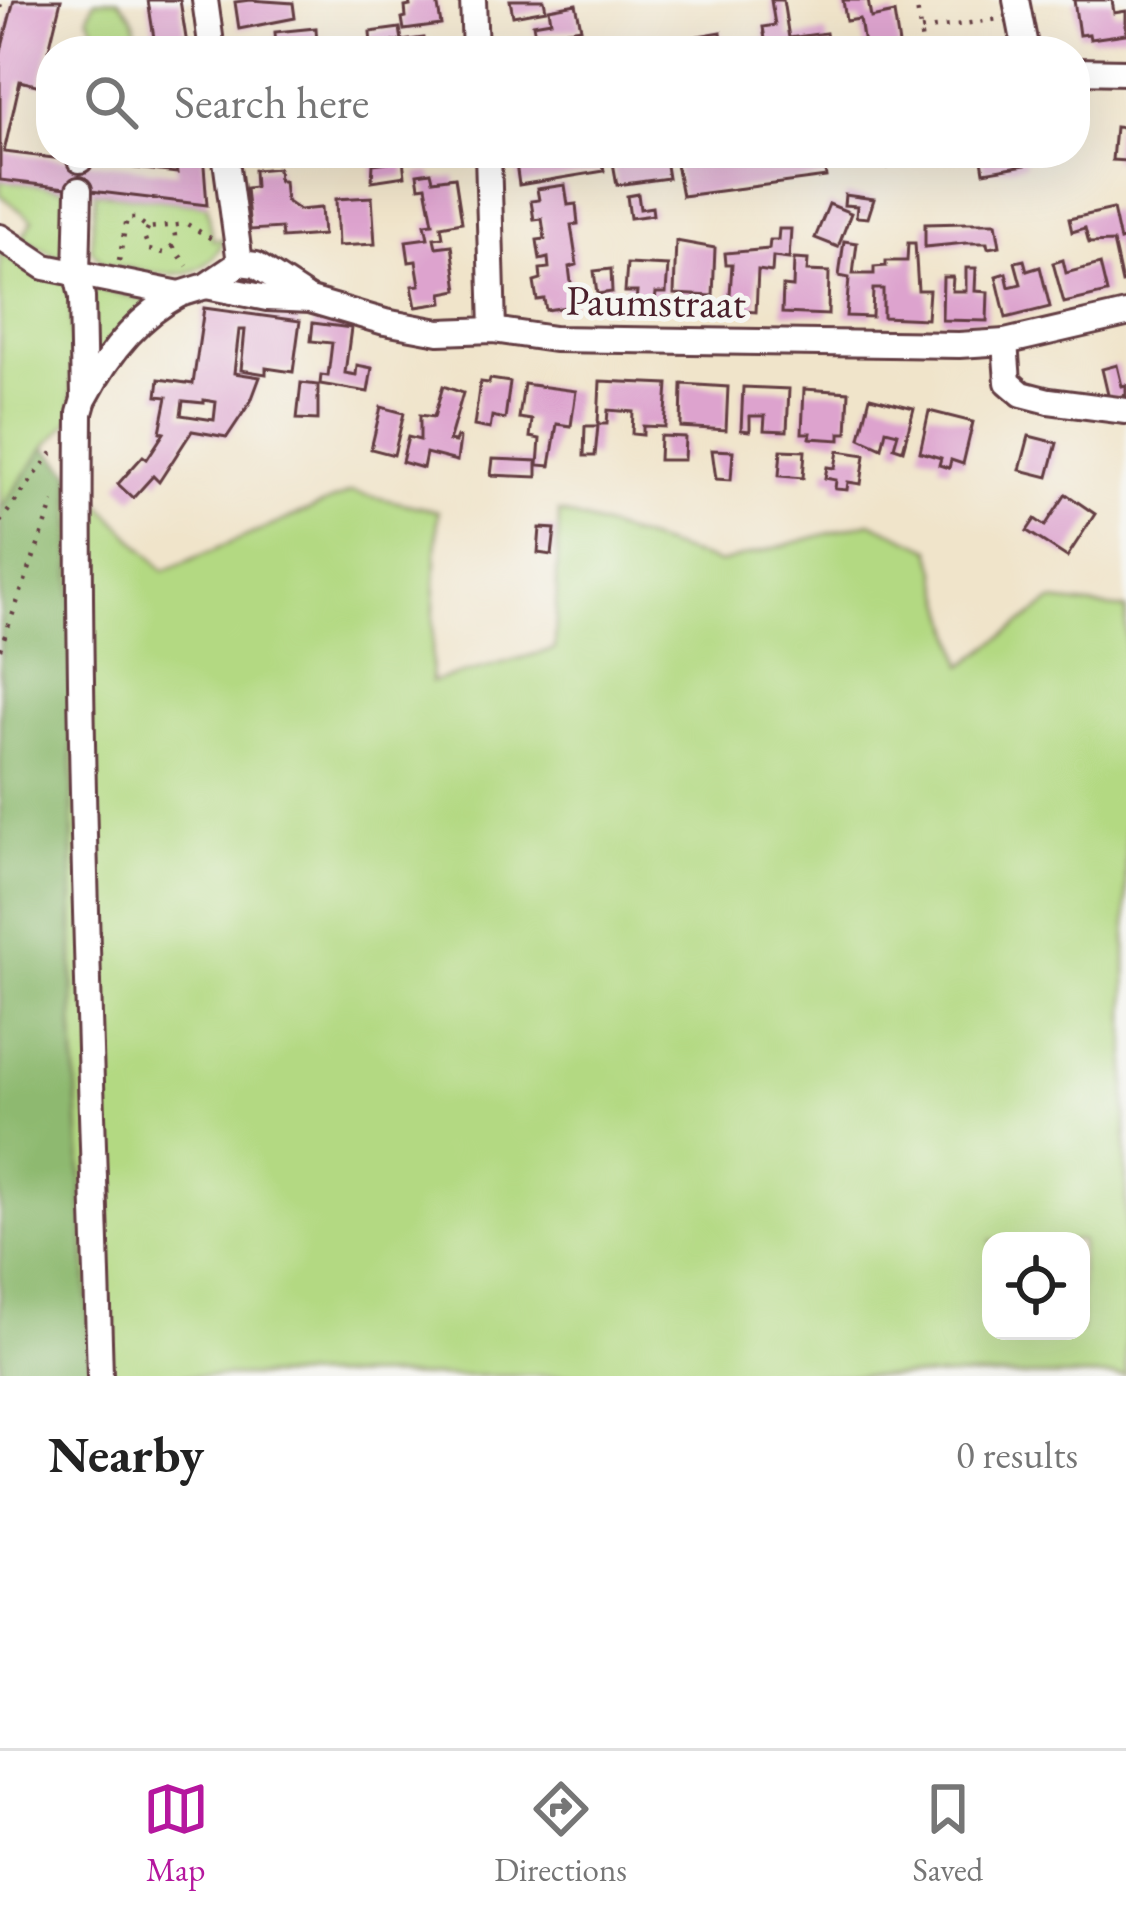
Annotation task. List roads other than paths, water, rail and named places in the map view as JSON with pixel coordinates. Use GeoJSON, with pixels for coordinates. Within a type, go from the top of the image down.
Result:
{"type":"FeatureCollection","features":[{"type":"Feature","properties":{"kind":"street"},"geometry":{"type":"LineString","coordinates":[[205,0],[210,36]]}},
{"type":"Feature","properties":{"kind":"street"},"geometry":{"type":"LineString","coordinates":[[472,0],[474,36]]}},
{"type":"Feature","properties":{"kind":"street"},"geometry":{"type":"LineString","coordinates":[[1090,71],[1126,72]]}},
{"type":"Feature","properties":{"kind":"street"},"geometry":{"type":"LineString","coordinates":[[100,1376],[82,861],[80,413],[108,358],[132,330],[180,294],[206,286],[230,255],[226,168]]}},
{"type":"Feature","properties":{"kind":"street"},"geometry":{"type":"LineString","coordinates":[[492,168],[493,330]]}},
{"type":"Feature","properties":{"kind":"street"},"geometry":{"type":"LineString","coordinates":[[79,190],[77,274],[82,297],[84,399]]}},
{"type":"Feature","properties":{"kind":"street"},"geometry":{"type":"LineString","coordinates":[[0,238],[38,263],[180,294]]}},
{"type":"Feature","properties":{"kind":"street","name":"Paumstraat"},"geometry":{"type":"LineString","coordinates":[[230,255],[256,265],[310,300]]}},
{"type":"Feature","properties":{"kind":"street","name":"Paumstraat"},"geometry":{"type":"LineString","coordinates":[[206,286],[267,298],[310,300],[411,327],[577,340],[959,345],[1005,342],[1126,314]]}},
{"type":"Feature","properties":{"kind":"street"},"geometry":{"type":"LineString","coordinates":[[1005,342],[1008,382],[1022,394],[1126,411]]}}]}
